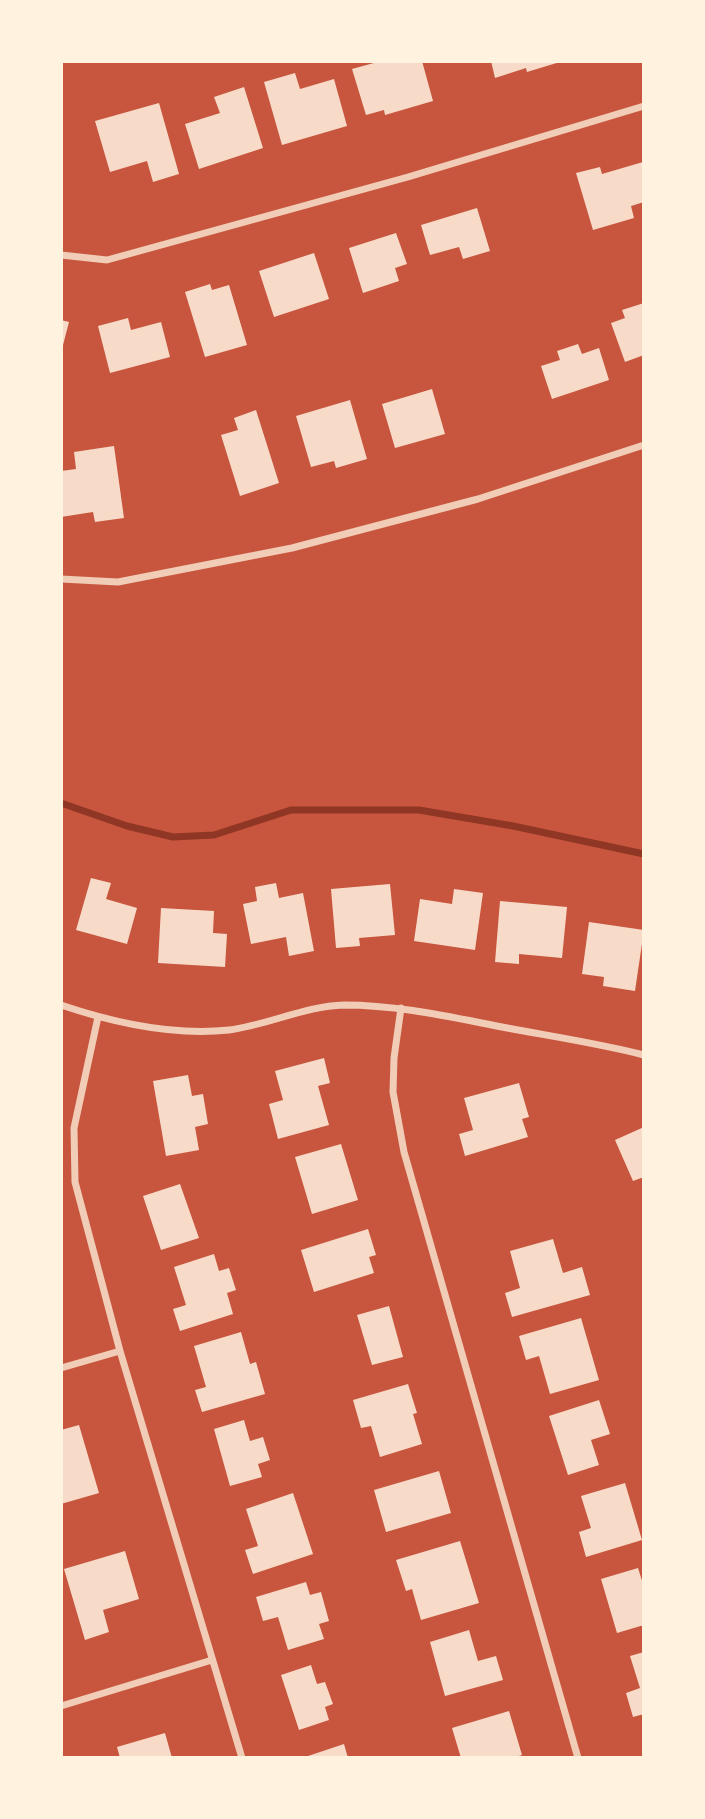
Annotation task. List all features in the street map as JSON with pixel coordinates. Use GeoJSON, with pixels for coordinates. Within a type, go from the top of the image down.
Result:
{"type":"FeatureCollection","features":[{"type":"Feature","properties":{"kind":"street"},"geometry":{"type":"LineString","coordinates":[[61,254],[107,260],[408,177],[644,106]]}},
{"type":"Feature","properties":{"kind":"street"},"geometry":{"type":"LineString","coordinates":[[61,579],[118,582],[292,548],[478,499],[644,444]]}},
{"type":"Feature","properties":{"kind":"street"},"geometry":{"type":"LineString","coordinates":[[61,1005],[98,1017],[154,1028],[200,1031],[230,1030],[340,1005],[401,1008],[644,1055]]}},
{"type":"Feature","properties":{"kind":"street"},"geometry":{"type":"LineString","coordinates":[[401,1008],[394,1058],[393,1092],[404,1152],[578,1758]]}},
{"type":"Feature","properties":{"kind":"street"},"geometry":{"type":"LineString","coordinates":[[98,1017],[74,1128],[75,1182],[120,1351],[242,1758]]}},
{"type":"Feature","properties":{"kind":"street"},"geometry":{"type":"LineString","coordinates":[[61,1368],[120,1351]]}},
{"type":"Feature","properties":{"kind":"street"},"geometry":{"type":"LineString","coordinates":[[61,1706],[212,1660]]}},
{"type":"Feature","properties":{"kind":"building"},"geometry":{"type":"Polygon","coordinates":[[[381,61],[422,61],[433,101],[385,115],[384,110],[366,115],[352,69],[381,61]]]}},
{"type":"Feature","properties":{"kind":"building"},"geometry":{"type":"Polygon","coordinates":[[[491,61],[560,62],[527,72],[526,68],[495,78],[491,61]]]}},
{"type":"Feature","properties":{"kind":"building"},"geometry":{"type":"Polygon","coordinates":[[[295,73],[300,89],[334,79],[347,126],[282,145],[264,82],[295,73]]]}},
{"type":"Feature","properties":{"kind":"building"},"geometry":{"type":"Polygon","coordinates":[[[244,87],[263,148],[199,169],[185,124],[220,113],[214,97],[244,87]]]}},
{"type":"Feature","properties":{"kind":"building"},"geometry":{"type":"Polygon","coordinates":[[[159,103],[179,174],[153,182],[147,161],[110,172],[95,121],[159,103]]]}},
{"type":"Feature","properties":{"kind":"building"},"geometry":{"type":"Polygon","coordinates":[[[643,162],[644,202],[631,206],[634,218],[593,230],[576,173],[600,167],[602,174],[643,162]]]}},
{"type":"Feature","properties":{"kind":"building"},"geometry":{"type":"Polygon","coordinates":[[[477,208],[490,251],[463,259],[459,247],[430,255],[421,225],[477,208]]]}},
{"type":"Feature","properties":{"kind":"building"},"geometry":{"type":"Polygon","coordinates":[[[396,233],[407,264],[395,268],[399,281],[363,293],[349,248],[396,233]]]}},
{"type":"Feature","properties":{"kind":"building"},"geometry":{"type":"Polygon","coordinates":[[[314,253],[329,299],[274,317],[259,271],[314,253]]]}},
{"type":"Feature","properties":{"kind":"building"},"geometry":{"type":"Polygon","coordinates":[[[210,284],[212,290],[229,285],[247,345],[205,357],[185,292],[210,284]]]}},
{"type":"Feature","properties":{"kind":"building"},"geometry":{"type":"Polygon","coordinates":[[[644,303],[644,355],[625,362],[611,323],[625,318],[622,310],[644,303]]]}},
{"type":"Feature","properties":{"kind":"building"},"geometry":{"type":"Polygon","coordinates":[[[128,318],[131,330],[161,322],[170,357],[110,373],[98,326],[128,318]]]}},
{"type":"Feature","properties":{"kind":"building"},"geometry":{"type":"Polygon","coordinates":[[[61,320],[69,322],[62,349],[61,349],[61,320]]]}},
{"type":"Feature","properties":{"kind":"building"},"geometry":{"type":"Polygon","coordinates":[[[578,344],[582,354],[599,348],[609,380],[552,399],[541,366],[560,360],[557,351],[578,344]]]}},
{"type":"Feature","properties":{"kind":"building"},"geometry":{"type":"Polygon","coordinates":[[[432,389],[445,434],[395,448],[382,404],[432,389]]]}},
{"type":"Feature","properties":{"kind":"building"},"geometry":{"type":"Polygon","coordinates":[[[350,400],[367,459],[336,468],[334,461],[311,467],[296,416],[350,400]]]}},
{"type":"Feature","properties":{"kind":"building"},"geometry":{"type":"Polygon","coordinates":[[[256,410],[279,483],[240,496],[221,435],[238,430],[234,418],[256,410]]]}},
{"type":"Feature","properties":{"kind":"building"},"geometry":{"type":"Polygon","coordinates":[[[114,446],[124,518],[95,522],[93,512],[61,517],[61,471],[76,469],[74,452],[114,446]]]}},
{"type":"Feature","properties":{"kind":"building"},"geometry":{"type":"Polygon","coordinates":[[[91,878],[111,883],[106,899],[137,908],[127,944],[76,930],[91,878]]]}},
{"type":"Feature","properties":{"kind":"building"},"geometry":{"type":"Polygon","coordinates":[[[276,883],[279,898],[303,893],[314,951],[289,956],[286,937],[251,944],[243,904],[257,901],[255,887],[276,883]]]}},
{"type":"Feature","properties":{"kind":"building"},"geometry":{"type":"Polygon","coordinates":[[[390,884],[395,935],[359,938],[360,946],[336,948],[331,889],[390,884]]]}},
{"type":"Feature","properties":{"kind":"building"},"geometry":{"type":"Polygon","coordinates":[[[454,889],[483,893],[475,950],[414,941],[420,899],[452,904],[454,889]]]}},
{"type":"Feature","properties":{"kind":"building"},"geometry":{"type":"Polygon","coordinates":[[[500,901],[567,907],[562,958],[519,954],[519,964],[495,962],[500,901]]]}},
{"type":"Feature","properties":{"kind":"building"},"geometry":{"type":"Polygon","coordinates":[[[161,908],[214,911],[213,933],[227,934],[225,967],[158,963],[161,908]]]}},
{"type":"Feature","properties":{"kind":"building"},"geometry":{"type":"Polygon","coordinates":[[[589,922],[644,930],[635,991],[603,986],[604,977],[582,974],[589,922]]]}},
{"type":"Feature","properties":{"kind":"building"},"geometry":{"type":"Polygon","coordinates":[[[324,1058],[330,1083],[318,1086],[329,1125],[278,1139],[269,1104],[283,1100],[275,1071],[324,1058]]]}},
{"type":"Feature","properties":{"kind":"building"},"geometry":{"type":"Polygon","coordinates":[[[188,1075],[192,1096],[203,1094],[208,1124],[195,1127],[199,1150],[166,1156],[153,1081],[188,1075]]]}},
{"type":"Feature","properties":{"kind":"building"},"geometry":{"type":"Polygon","coordinates":[[[519,1083],[529,1117],[522,1119],[528,1137],[465,1156],[459,1134],[473,1130],[464,1098],[519,1083]]]}},
{"type":"Feature","properties":{"kind":"building"},"geometry":{"type":"Polygon","coordinates":[[[644,1127],[644,1177],[633,1181],[615,1140],[644,1127]]]}},
{"type":"Feature","properties":{"kind":"building"},"geometry":{"type":"Polygon","coordinates":[[[341,1144],[358,1200],[312,1214],[295,1157],[341,1144]]]}},
{"type":"Feature","properties":{"kind":"building"},"geometry":{"type":"Polygon","coordinates":[[[180,1184],[199,1238],[161,1250],[143,1196],[180,1184]]]}},
{"type":"Feature","properties":{"kind":"building"},"geometry":{"type":"Polygon","coordinates":[[[368,1229],[376,1255],[369,1257],[374,1273],[314,1292],[301,1250],[368,1229]]]}},
{"type":"Feature","properties":{"kind":"building"},"geometry":{"type":"Polygon","coordinates":[[[553,1239],[563,1273],[582,1267],[590,1295],[512,1317],[505,1293],[520,1288],[510,1251],[553,1239]]]}},
{"type":"Feature","properties":{"kind":"building"},"geometry":{"type":"Polygon","coordinates":[[[214,1254],[219,1271],[229,1268],[236,1290],[227,1293],[233,1314],[180,1331],[173,1309],[186,1305],[174,1267],[214,1254]]]}},
{"type":"Feature","properties":{"kind":"building"},"geometry":{"type":"Polygon","coordinates":[[[389,1306],[403,1357],[372,1365],[357,1315],[389,1306]]]}},
{"type":"Feature","properties":{"kind":"building"},"geometry":{"type":"Polygon","coordinates":[[[581,1318],[599,1380],[550,1394],[539,1356],[526,1360],[519,1336],[581,1318]]]}},
{"type":"Feature","properties":{"kind":"building"},"geometry":{"type":"Polygon","coordinates":[[[241,1332],[250,1364],[256,1362],[265,1394],[202,1412],[195,1390],[206,1387],[194,1346],[241,1332]]]}},
{"type":"Feature","properties":{"kind":"building"},"geometry":{"type":"Polygon","coordinates":[[[408,1384],[417,1413],[413,1414],[422,1444],[380,1457],[371,1426],[361,1428],[353,1400],[408,1384]]]}},
{"type":"Feature","properties":{"kind":"building"},"geometry":{"type":"Polygon","coordinates":[[[599,1400],[610,1434],[591,1440],[599,1465],[568,1475],[549,1416],[599,1400]]]}},
{"type":"Feature","properties":{"kind":"building"},"geometry":{"type":"Polygon","coordinates":[[[244,1420],[250,1441],[263,1437],[270,1460],[258,1464],[262,1477],[230,1486],[214,1429],[244,1420]]]}},
{"type":"Feature","properties":{"kind":"building"},"geometry":{"type":"Polygon","coordinates":[[[79,1425],[99,1493],[61,1504],[61,1430],[79,1425]]]}},
{"type":"Feature","properties":{"kind":"building"},"geometry":{"type":"Polygon","coordinates":[[[439,1471],[451,1513],[386,1532],[374,1490],[439,1471]]]}},
{"type":"Feature","properties":{"kind":"building"},"geometry":{"type":"Polygon","coordinates":[[[625,1483],[642,1540],[586,1557],[579,1532],[591,1528],[581,1496],[625,1483]]]}},
{"type":"Feature","properties":{"kind":"building"},"geometry":{"type":"Polygon","coordinates":[[[293,1493],[313,1554],[253,1574],[245,1550],[258,1546],[246,1509],[293,1493]]]}},
{"type":"Feature","properties":{"kind":"building"},"geometry":{"type":"Polygon","coordinates":[[[460,1541],[479,1603],[421,1620],[412,1589],[406,1591],[396,1560],[460,1541]]]}},
{"type":"Feature","properties":{"kind":"building"},"geometry":{"type":"Polygon","coordinates":[[[125,1551],[139,1599],[103,1610],[109,1632],[85,1640],[64,1569],[125,1551]]]}},
{"type":"Feature","properties":{"kind":"building"},"geometry":{"type":"Polygon","coordinates":[[[638,1568],[644,1587],[644,1625],[617,1633],[601,1579],[638,1568]]]}},
{"type":"Feature","properties":{"kind":"building"},"geometry":{"type":"Polygon","coordinates":[[[306,1582],[310,1595],[321,1592],[329,1621],[319,1624],[324,1639],[288,1650],[278,1617],[263,1621],[256,1597],[306,1582]]]}},
{"type":"Feature","properties":{"kind":"building"},"geometry":{"type":"Polygon","coordinates":[[[469,1630],[478,1661],[496,1656],[503,1680],[445,1696],[430,1642],[469,1630]]]}},
{"type":"Feature","properties":{"kind":"building"},"geometry":{"type":"Polygon","coordinates":[[[644,1652],[644,1714],[633,1717],[626,1693],[640,1688],[630,1656],[644,1652]]]}},
{"type":"Feature","properties":{"kind":"building"},"geometry":{"type":"Polygon","coordinates":[[[311,1665],[317,1684],[325,1682],[333,1704],[325,1707],[329,1720],[299,1730],[281,1675],[311,1665]]]}},
{"type":"Feature","properties":{"kind":"building"},"geometry":{"type":"Polygon","coordinates":[[[509,1711],[522,1755],[512,1758],[461,1758],[452,1728],[509,1711]]]}},
{"type":"Feature","properties":{"kind":"building"},"geometry":{"type":"Polygon","coordinates":[[[165,1733],[172,1758],[120,1758],[117,1747],[165,1733]]]}},
{"type":"Feature","properties":{"kind":"building"},"geometry":{"type":"Polygon","coordinates":[[[344,1744],[348,1758],[305,1758],[305,1757],[344,1744]]]}},
{"type":"Feature","properties":{"kind":"waterway"},"geometry":{"type":"LineString","coordinates":[[61,803],[127,826],[173,837],[214,835],[291,810],[419,810],[513,826],[644,854]]}}]}
